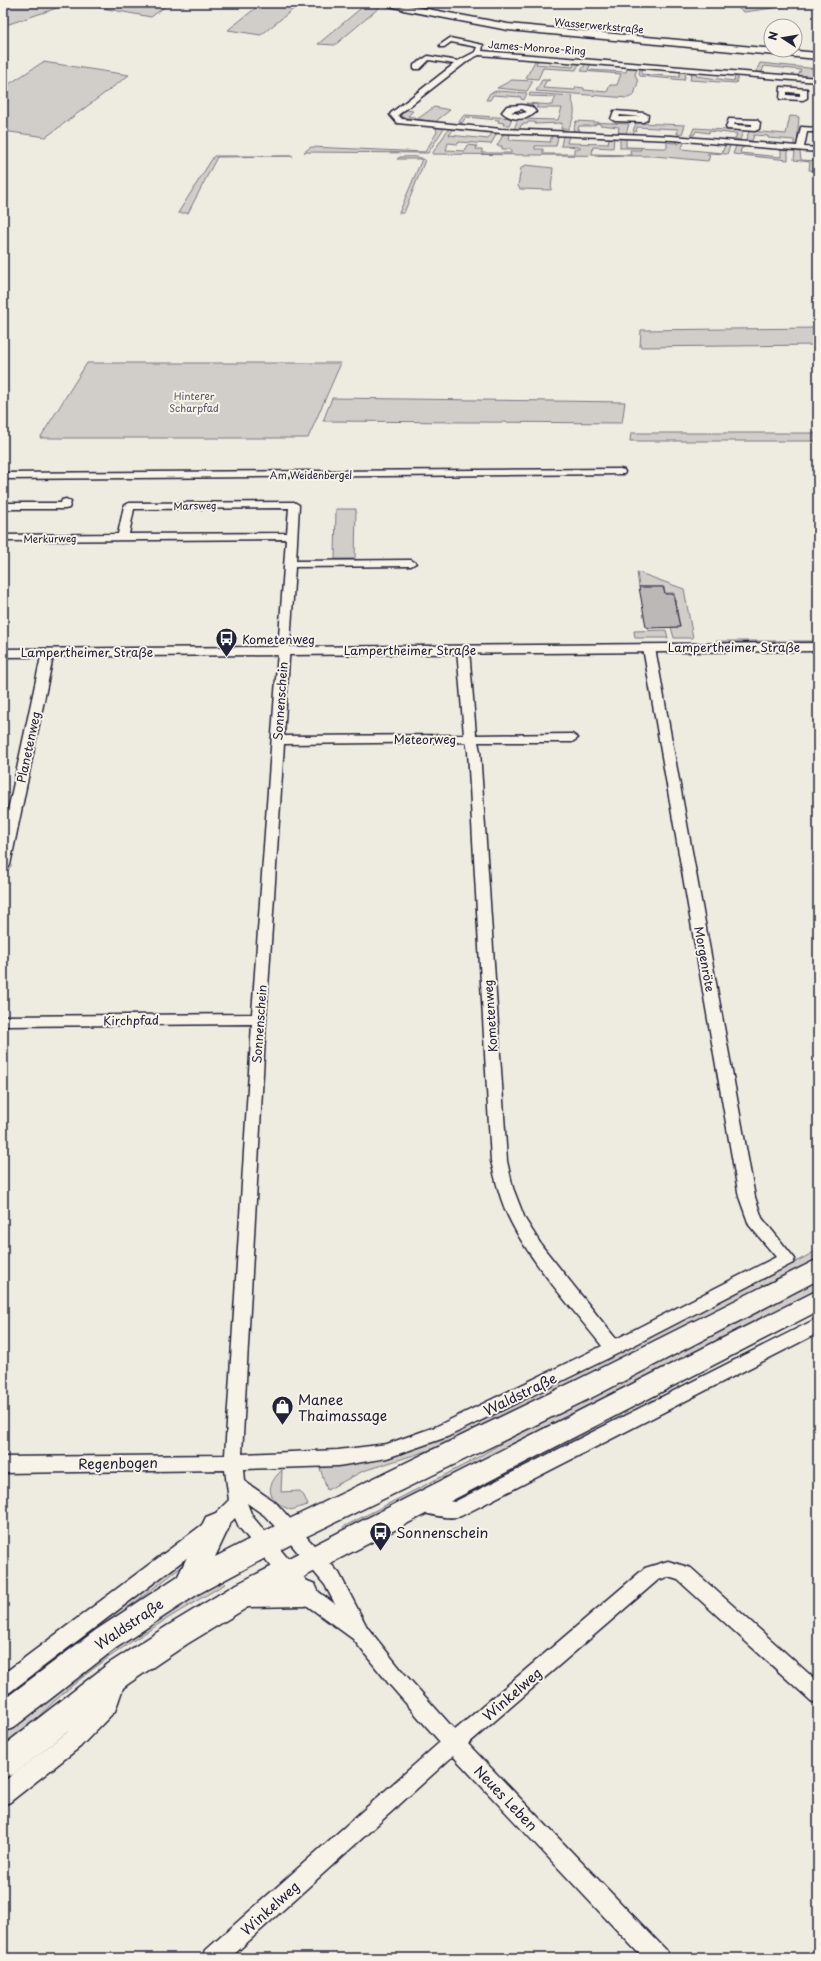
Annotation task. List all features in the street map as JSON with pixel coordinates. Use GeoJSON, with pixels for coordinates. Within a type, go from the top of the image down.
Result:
{"type":"FeatureCollection","features":[{"type":"Feature","properties":{"kind":"main road","name":"Waldstraße"},"geometry":{"type":"LineString","coordinates":[[3,1718],[106,1639],[188,1586],[291,1531],[588,1386],[818,1269]]}},
{"type":"Feature","properties":{"kind":"main road"},"geometry":{"type":"LineString","coordinates":[[3,1764],[118,1674],[177,1635],[243,1595],[314,1557],[818,1300]]}},
{"type":"Feature","properties":{"kind":"main road"},"geometry":{"type":"LineString","coordinates":[[188,1586],[216,1525]]}},
{"type":"Feature","properties":{"kind":"main road"},"geometry":{"type":"LineString","coordinates":[[243,1595],[304,1593]]}},
{"type":"Feature","properties":{"kind":"street","name":"Wasserwerkstraße"},"geometry":{"type":"LineString","coordinates":[[380,3],[508,27],[818,56]]}},
{"type":"Feature","properties":{"kind":"street"},"geometry":{"type":"LineString","coordinates":[[442,46],[450,40],[475,44],[481,46],[478,53]]}},
{"type":"Feature","properties":{"kind":"street","name":"James-Monroe-Ring"},"geometry":{"type":"LineString","coordinates":[[818,80],[478,53],[466,58],[458,64],[396,113],[395,117],[400,121],[510,132],[628,136],[818,150]]}},
{"type":"Feature","properties":{"kind":"street"},"geometry":{"type":"LineString","coordinates":[[416,67],[428,58],[458,64]]}},
{"type":"Feature","properties":{"kind":"street"},"geometry":{"type":"LineString","coordinates":[[795,90],[803,78]]}},
{"type":"Feature","properties":{"kind":"street"},"geometry":{"type":"LineString","coordinates":[[510,132],[515,116]]}},
{"type":"Feature","properties":{"kind":"street"},"geometry":{"type":"LineString","coordinates":[[628,136],[633,121]]}},
{"type":"Feature","properties":{"kind":"street"},"geometry":{"type":"LineString","coordinates":[[742,144],[747,129]]}},
{"type":"Feature","properties":{"kind":"street"},"geometry":{"type":"LineString","coordinates":[[800,149],[804,129],[818,130]]}},
{"type":"Feature","properties":{"kind":"street","name":"Am Weidenbergel"},"geometry":{"type":"LineString","coordinates":[[3,476],[620,472]]}},
{"type":"Feature","properties":{"kind":"street"},"geometry":{"type":"LineString","coordinates":[[3,506],[65,506],[66,502]]}},
{"type":"Feature","properties":{"kind":"street","name":"Sonnenschein"},"geometry":{"type":"LineString","coordinates":[[265,1545],[245,1521],[238,1503],[233,1462],[259,1019],[294,504]]}},
{"type":"Feature","properties":{"kind":"street","name":"Marsweg"},"geometry":{"type":"LineString","coordinates":[[124,537],[129,506],[294,504]]}},
{"type":"Feature","properties":{"kind":"street"},"geometry":{"type":"LineString","coordinates":[[124,537],[292,536]]}},
{"type":"Feature","properties":{"kind":"street","name":"Merkurweg"},"geometry":{"type":"LineString","coordinates":[[3,538],[124,537]]}},
{"type":"Feature","properties":{"kind":"street"},"geometry":{"type":"LineString","coordinates":[[290,564],[410,563]]}},
{"type":"Feature","properties":{"kind":"street","name":"Lampertheimer Straße"},"geometry":{"type":"LineString","coordinates":[[3,653],[818,647]]}},
{"type":"Feature","properties":{"kind":"street","name":"Morgenröte"},"geometry":{"type":"LineString","coordinates":[[649,648],[747,1197],[755,1221],[787,1259]]}},
{"type":"Feature","properties":{"kind":"street","name":"Kometenweg"},"geometry":{"type":"LineString","coordinates":[[463,649],[468,727],[474,751],[499,1161],[505,1188],[518,1221],[536,1250],[613,1348]]}},
{"type":"Feature","properties":{"kind":"street","name":"Planetenweg"},"geometry":{"type":"LineString","coordinates":[[3,864],[48,652]]}},
{"type":"Feature","properties":{"kind":"street","name":"Meteorweg"},"geometry":{"type":"LineString","coordinates":[[277,740],[572,738]]}},
{"type":"Feature","properties":{"kind":"street","name":"Kirchpfad"},"geometry":{"type":"LineString","coordinates":[[3,1021],[259,1019]]}},
{"type":"Feature","properties":{"kind":"street","name":"Waldstraße"},"geometry":{"type":"LineString","coordinates":[[233,1462],[338,1458],[387,1451],[442,1432],[613,1348],[787,1259]]}},
{"type":"Feature","properties":{"kind":"street"},"geometry":{"type":"LineString","coordinates":[[418,1504],[455,1510],[818,1325]]}},
{"type":"Feature","properties":{"kind":"street","name":"Regenbogen"},"geometry":{"type":"LineString","coordinates":[[3,1465],[233,1462]]}},
{"type":"Feature","properties":{"kind":"street"},"geometry":{"type":"LineString","coordinates":[[236,1484],[270,1509],[314,1557]]}},
{"type":"Feature","properties":{"kind":"street","name":"Waldstraße"},"geometry":{"type":"LineString","coordinates":[[3,1686],[216,1525],[238,1503]]}},
{"type":"Feature","properties":{"kind":"street"},"geometry":{"type":"LineString","coordinates":[[265,1545],[287,1572]]}},
{"type":"Feature","properties":{"kind":"street","name":"Neues Leben"},"geometry":{"type":"LineString","coordinates":[[314,1557],[332,1579],[360,1633],[454,1744],[658,1958]]}},
{"type":"Feature","properties":{"kind":"street","name":"Winkelweg"},"geometry":{"type":"LineString","coordinates":[[214,1958],[454,1744],[652,1574],[668,1569],[684,1574],[818,1695]]}},
{"type":"Feature","properties":{"kind":"street","name":"Neues Leben"},"geometry":{"type":"LineString","coordinates":[[287,1572],[304,1593],[360,1633]]}},
{"type":"Feature","properties":{"kind":"street"},"geometry":{"type":"LineString","coordinates":[[3,1795],[73,1740],[108,1704],[118,1674]]}},
{"type":"Feature","properties":{"kind":"green space"},"geometry":{"type":"Polygon","coordinates":[[[3,3],[72,3],[3,26],[3,3]]]}},
{"type":"Feature","properties":{"kind":"green space"},"geometry":{"type":"Polygon","coordinates":[[[74,3],[170,3],[151,17],[74,3]]]}},
{"type":"Feature","properties":{"kind":"green space"},"geometry":{"type":"Polygon","coordinates":[[[262,3],[301,3],[261,35],[228,30],[262,3]]]}},
{"type":"Feature","properties":{"kind":"green space"},"geometry":{"type":"Polygon","coordinates":[[[730,3],[810,3],[744,12],[730,3]]]}},
{"type":"Feature","properties":{"kind":"green space"},"geometry":{"type":"Polygon","coordinates":[[[366,4],[380,7],[335,45],[318,44],[366,4]]]}},
{"type":"Feature","properties":{"kind":"green space"},"geometry":{"type":"Polygon","coordinates":[[[536,59],[544,60],[537,61],[536,64],[573,67],[574,62],[580,62],[576,70],[543,68],[538,79],[526,78],[536,59]]]}},
{"type":"Feature","properties":{"kind":"green space"},"geometry":{"type":"Polygon","coordinates":[[[43,62],[129,75],[46,137],[3,131],[3,88],[43,62]]]}},
{"type":"Feature","properties":{"kind":"green space"},"geometry":{"type":"Polygon","coordinates":[[[586,63],[591,63],[588,70],[626,72],[628,66],[638,67],[635,74],[638,82],[634,95],[628,98],[536,91],[542,80],[550,80],[546,81],[543,88],[575,90],[576,87],[584,88],[584,90],[607,92],[610,85],[617,85],[621,74],[581,71],[586,63]]]}},
{"type":"Feature","properties":{"kind":"green space"},"geometry":{"type":"Polygon","coordinates":[[[760,63],[818,69],[818,71],[813,77],[798,76],[801,70],[764,66],[762,72],[756,72],[760,63]]]}},
{"type":"Feature","properties":{"kind":"green space"},"geometry":{"type":"Polygon","coordinates":[[[641,67],[644,67],[641,74],[679,77],[681,70],[687,70],[684,80],[640,76],[639,73],[641,67]]]}},
{"type":"Feature","properties":{"kind":"green space"},"geometry":{"type":"Polygon","coordinates":[[[698,71],[696,76],[734,81],[735,76],[738,76],[736,83],[690,80],[692,72],[698,71]]]}},
{"type":"Feature","properties":{"kind":"green space"},"geometry":{"type":"Polygon","coordinates":[[[512,80],[533,81],[527,91],[497,88],[512,80]]]}},
{"type":"Feature","properties":{"kind":"green space"},"geometry":{"type":"Polygon","coordinates":[[[497,91],[527,93],[524,100],[521,99],[521,97],[493,95],[490,100],[486,100],[490,93],[497,91]]]}},
{"type":"Feature","properties":{"kind":"green space"},"geometry":{"type":"Polygon","coordinates":[[[530,93],[573,96],[572,100],[574,115],[568,129],[561,129],[562,123],[535,124],[535,122],[528,122],[527,124],[522,124],[519,129],[514,129],[518,119],[558,120],[562,108],[536,108],[538,105],[526,104],[552,105],[556,97],[529,96],[530,93]]]}},
{"type":"Feature","properties":{"kind":"green space"},"geometry":{"type":"Polygon","coordinates":[[[434,107],[450,110],[435,122],[401,117],[406,110],[413,111],[408,116],[419,118],[434,107]]]}},
{"type":"Feature","properties":{"kind":"green space"},"geometry":{"type":"Polygon","coordinates":[[[464,115],[512,118],[509,125],[503,125],[504,123],[498,122],[499,120],[466,117],[462,123],[459,122],[464,115]]]}},
{"type":"Feature","properties":{"kind":"green space"},"geometry":{"type":"Polygon","coordinates":[[[790,116],[799,117],[797,145],[794,144],[794,140],[768,138],[768,136],[754,135],[752,141],[746,140],[749,131],[786,134],[790,116]]]}},
{"type":"Feature","properties":{"kind":"green space"},"geometry":{"type":"Polygon","coordinates":[[[576,121],[629,124],[626,134],[618,133],[619,127],[600,125],[599,123],[591,126],[579,126],[578,130],[580,130],[580,132],[573,131],[576,121]]]}},
{"type":"Feature","properties":{"kind":"green space"},"geometry":{"type":"Polygon","coordinates":[[[636,123],[685,125],[682,134],[677,134],[678,129],[637,127],[636,132],[633,131],[636,123]]]}},
{"type":"Feature","properties":{"kind":"green space"},"geometry":{"type":"Polygon","coordinates":[[[436,127],[444,128],[428,153],[304,152],[311,147],[425,152],[437,132],[436,127]]]}},
{"type":"Feature","properties":{"kind":"green space"},"geometry":{"type":"Polygon","coordinates":[[[449,128],[454,129],[449,135],[488,139],[493,132],[497,133],[491,144],[459,142],[458,144],[448,143],[446,150],[465,151],[467,145],[477,146],[476,149],[482,149],[482,153],[511,153],[511,149],[502,149],[502,146],[497,146],[504,133],[510,134],[509,140],[550,142],[552,135],[558,136],[556,146],[535,146],[535,149],[543,149],[543,154],[574,154],[574,149],[580,149],[581,147],[561,146],[563,136],[569,136],[567,143],[608,144],[609,138],[614,138],[613,148],[593,147],[592,154],[631,155],[630,150],[641,150],[641,148],[620,148],[620,138],[626,138],[626,147],[667,148],[667,142],[674,143],[678,141],[677,145],[682,141],[685,141],[681,149],[722,153],[725,145],[730,146],[727,154],[708,153],[708,155],[710,155],[708,161],[654,156],[432,154],[449,128]]]}},
{"type":"Feature","properties":{"kind":"green space"},"geometry":{"type":"Polygon","coordinates":[[[694,128],[743,131],[740,140],[735,139],[737,134],[709,131],[709,133],[696,131],[694,135],[691,135],[694,128]]]}},
{"type":"Feature","properties":{"kind":"green space"},"geometry":{"type":"Polygon","coordinates":[[[736,146],[744,147],[741,149],[740,153],[781,157],[781,150],[788,151],[788,160],[733,154],[736,146]]]}},
{"type":"Feature","properties":{"kind":"green space"},"geometry":{"type":"Polygon","coordinates":[[[795,151],[800,152],[801,160],[818,161],[818,171],[809,170],[810,162],[794,160],[795,151]]]}},
{"type":"Feature","properties":{"kind":"green space"},"geometry":{"type":"Polygon","coordinates":[[[214,156],[293,156],[217,157],[188,213],[178,213],[214,156]]]}},
{"type":"Feature","properties":{"kind":"green space"},"geometry":{"type":"Polygon","coordinates":[[[400,157],[416,157],[422,158],[425,160],[404,213],[399,213],[422,159],[397,159],[400,157]]]}},
{"type":"Feature","properties":{"kind":"green space"},"geometry":{"type":"Polygon","coordinates":[[[526,165],[553,168],[551,190],[520,189],[518,186],[521,168],[526,165]]]}},
{"type":"Feature","properties":{"kind":"green space"},"geometry":{"type":"Polygon","coordinates":[[[818,328],[818,345],[640,347],[641,330],[818,328]]]}},
{"type":"Feature","properties":{"kind":"green space","name":"Hinterer Scharpfad"},"geometry":{"type":"Polygon","coordinates":[[[87,363],[341,363],[308,438],[40,438],[87,363]]]}},
{"type":"Feature","properties":{"kind":"green space"},"geometry":{"type":"Polygon","coordinates":[[[332,398],[625,402],[622,423],[323,421],[332,398]]]}},
{"type":"Feature","properties":{"kind":"green space"},"geometry":{"type":"Polygon","coordinates":[[[631,433],[815,433],[817,441],[630,441],[631,433]]]}},
{"type":"Feature","properties":{"kind":"green space"},"geometry":{"type":"Polygon","coordinates":[[[336,509],[356,509],[355,559],[335,559],[336,509]]]}},
{"type":"Feature","properties":{"kind":"green space"},"geometry":{"type":"Polygon","coordinates":[[[637,572],[684,589],[693,638],[674,638],[671,627],[680,627],[674,593],[665,593],[664,587],[639,587],[637,572]]]}},
{"type":"Feature","properties":{"kind":"green space"},"geometry":{"type":"Polygon","coordinates":[[[666,630],[668,638],[635,638],[634,631],[666,630]]]}},
{"type":"Feature","properties":{"kind":"green space"},"geometry":{"type":"Polygon","coordinates":[[[715,641],[818,641],[818,643],[713,644],[715,641]]]}},
{"type":"Feature","properties":{"kind":"green space"},"geometry":{"type":"Polygon","coordinates":[[[818,1250],[818,1258],[740,1301],[608,1367],[433,1449],[363,1471],[327,1490],[320,1468],[393,1456],[432,1443],[734,1295],[818,1250]]]}},
{"type":"Feature","properties":{"kind":"green space"},"geometry":{"type":"Polygon","coordinates":[[[818,1278],[818,1290],[345,1531],[343,1527],[466,1464],[548,1416],[818,1278]]]}},
{"type":"Feature","properties":{"kind":"green space"},"geometry":{"type":"Polygon","coordinates":[[[282,1470],[281,1492],[300,1491],[308,1505],[291,1510],[273,1498],[270,1488],[282,1470]]]}},
{"type":"Feature","properties":{"kind":"green space"},"geometry":{"type":"Polygon","coordinates":[[[193,1550],[196,1556],[3,1703],[3,1695],[193,1550]]]}},
{"type":"Feature","properties":{"kind":"green space"},"geometry":{"type":"Polygon","coordinates":[[[223,1579],[225,1584],[186,1607],[109,1657],[64,1693],[3,1749],[3,1731],[139,1630],[223,1579]]]}},
{"type":"Feature","properties":{"kind":"building"},"geometry":{"type":"Polygon","coordinates":[[[639,587],[663,587],[665,594],[673,594],[680,627],[646,627],[639,587]]]}},
{"type":"Feature","properties":{"kind":"place","name":"Kometenweg"},"geometry":{"type":"Point","coordinates":[227,658]}},
{"type":"Feature","properties":{"kind":"place","name":"Manee Thaimassage"},"geometry":{"type":"Point","coordinates":[282,1426]}},
{"type":"Feature","properties":{"kind":"place","name":"Sonnenschein"},"geometry":{"type":"Point","coordinates":[381,1552]}}]}
